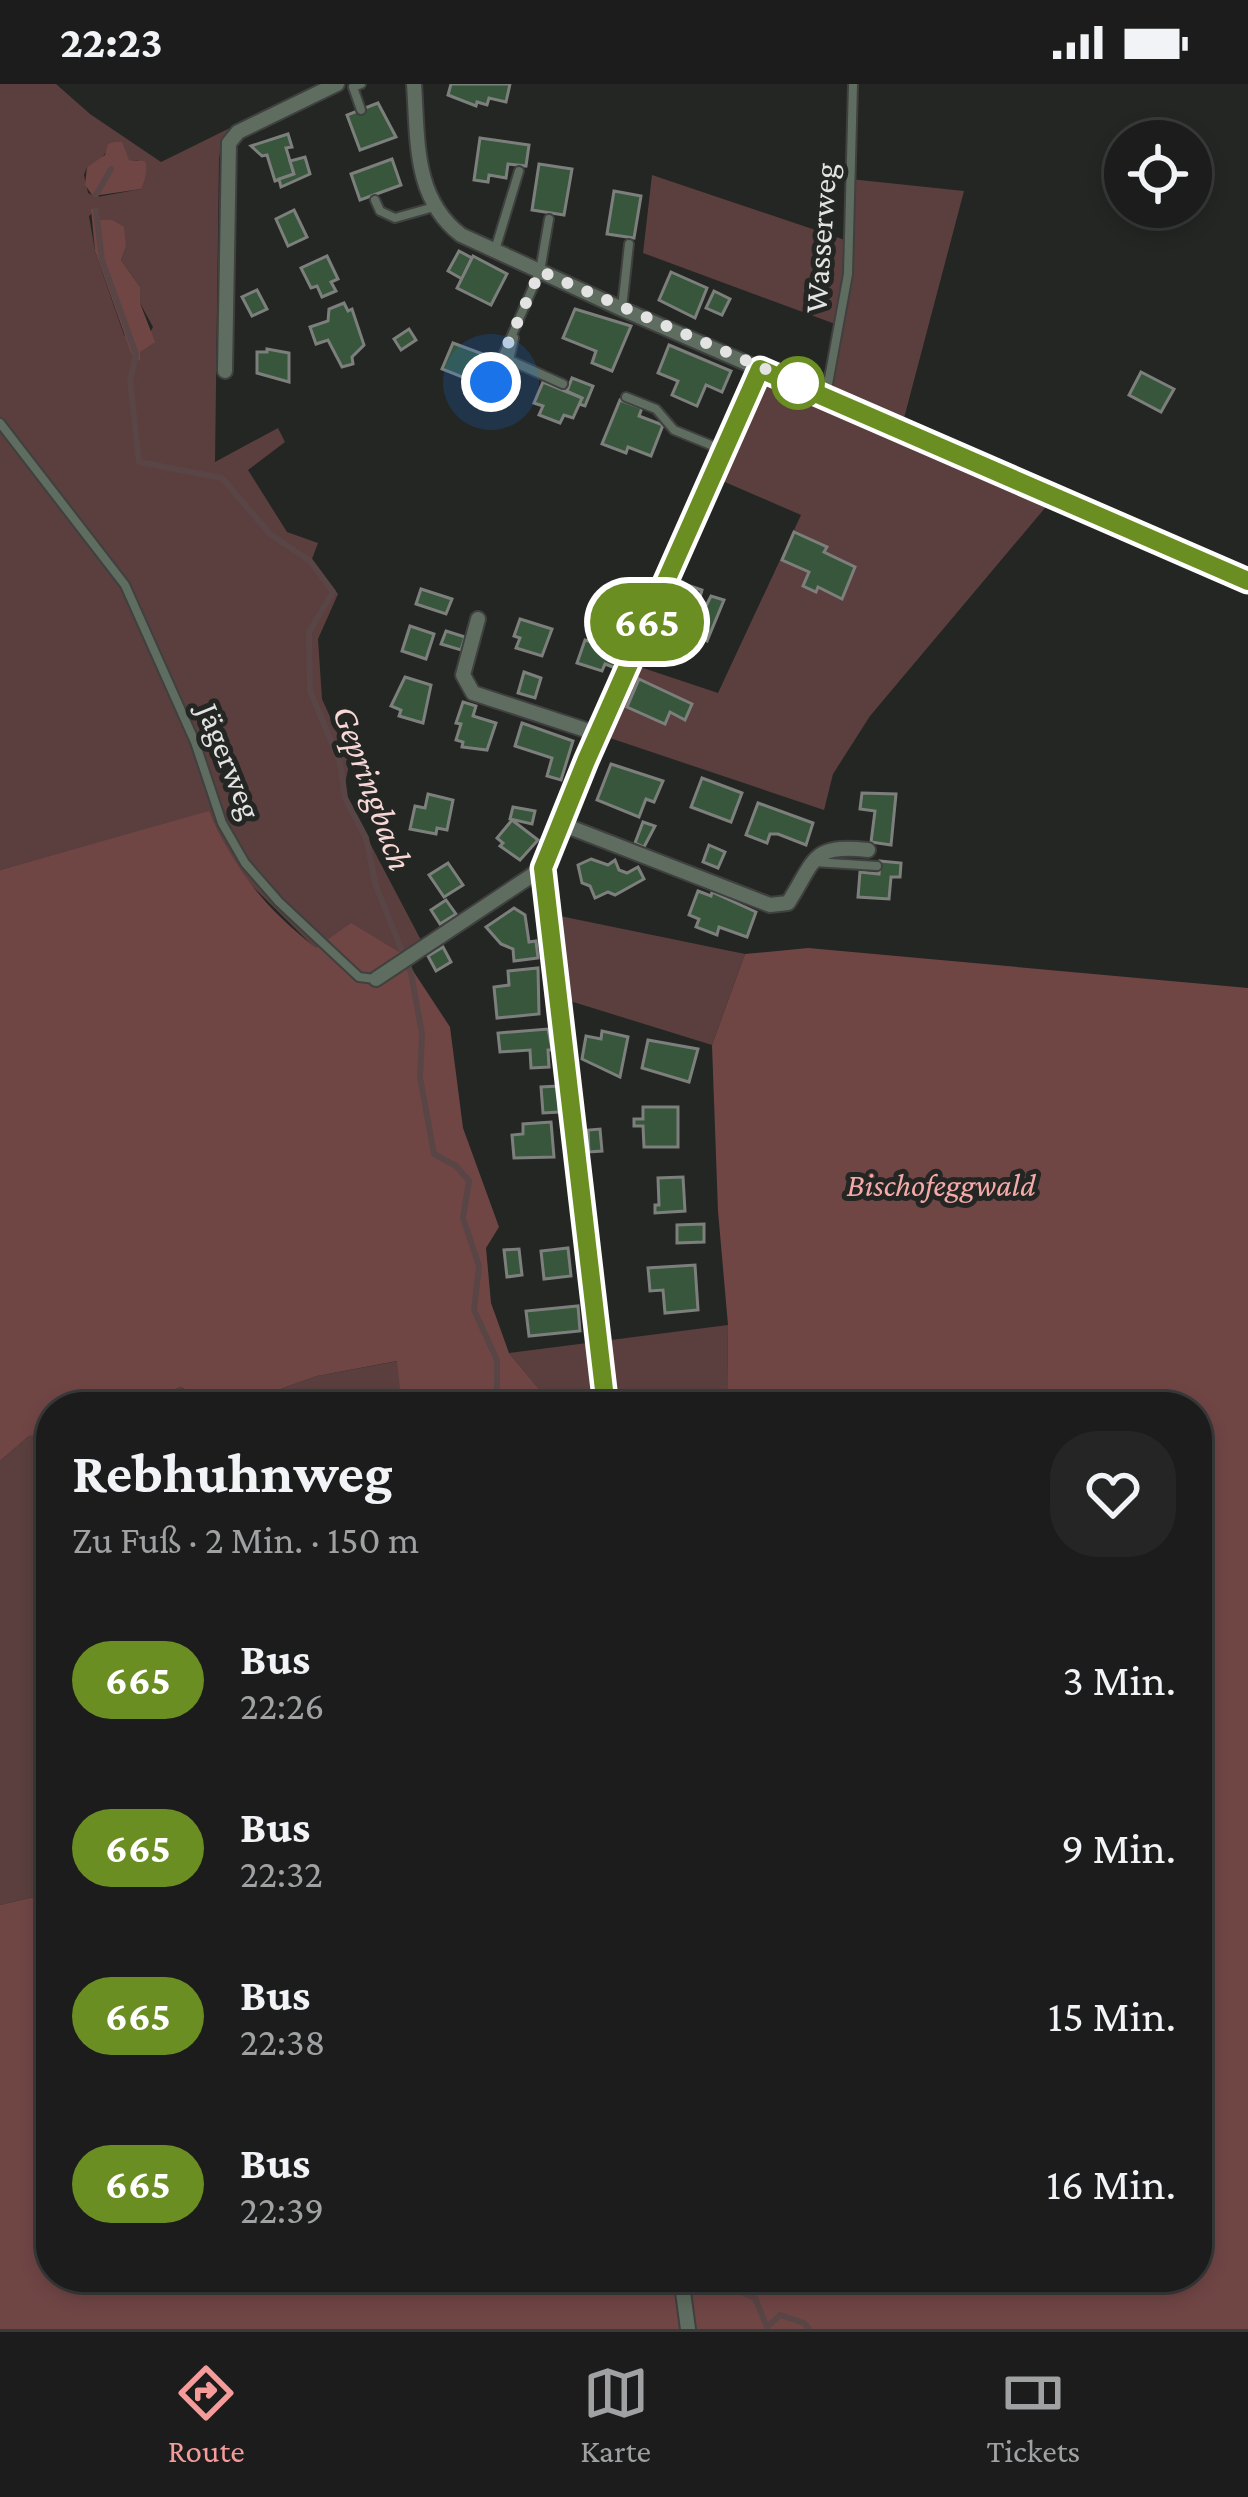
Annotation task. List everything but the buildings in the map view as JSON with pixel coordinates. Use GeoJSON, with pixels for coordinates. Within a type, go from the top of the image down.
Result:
{"type":"FeatureCollection","features":[{"type":"Feature","properties":{"kind":"street"},"geometry":{"type":"LineString","coordinates":[[225,370],[229,143],[238,132],[337,84]]}},
{"type":"Feature","properties":{"kind":"street"},"geometry":{"type":"LineString","coordinates":[[414,84],[422,180],[434,206],[461,235],[1248,581]]}},
{"type":"Feature","properties":{"kind":"street"},"geometry":{"type":"LineString","coordinates":[[604,1392],[543,868],[760,369]]}},
{"type":"Feature","properties":{"kind":"street"},"geometry":{"type":"LineString","coordinates":[[478,620],[464,675],[472,693],[598,734]]}},
{"type":"Feature","properties":{"kind":"street"},"geometry":{"type":"LineString","coordinates":[[559,823],[770,905],[788,903],[828,848],[868,850]]}},
{"type":"Feature","properties":{"kind":"street","name":"Jägerweg"},"geometry":{"type":"LineString","coordinates":[[376,980],[543,868]]}},
{"type":"Feature","properties":{"kind":"street"},"geometry":{"type":"LineString","coordinates":[[683,2292],[688,2329]]}},
{"type":"Feature","properties":{"kind":"lane"},"geometry":{"type":"LineString","coordinates":[[361,110],[353,88],[362,84]]}},
{"type":"Feature","properties":{"kind":"lane","name":"Wasserweg"},"geometry":{"type":"LineString","coordinates":[[826,395],[848,274],[853,84]]}},
{"type":"Feature","properties":{"kind":"lane"},"geometry":{"type":"LineString","coordinates":[[495,250],[519,171]]}},
{"type":"Feature","properties":{"kind":"lane"},"geometry":{"type":"LineString","coordinates":[[375,200],[380,211],[394,218],[434,206]]}},
{"type":"Feature","properties":{"kind":"lane"},"geometry":{"type":"LineString","coordinates":[[491,382],[540,271],[549,219]]}},
{"type":"Feature","properties":{"kind":"lane"},"geometry":{"type":"LineString","coordinates":[[622,309],[629,244]]}},
{"type":"Feature","properties":{"kind":"lane"},"geometry":{"type":"LineString","coordinates":[[514,329],[509,360],[563,384]]}},
{"type":"Feature","properties":{"kind":"lane"},"geometry":{"type":"LineString","coordinates":[[626,397],[656,409],[674,430],[724,451]]}},
{"type":"Feature","properties":{"kind":"lane","name":"Jägerweg"},"geometry":{"type":"LineString","coordinates":[[0,424],[125,585],[195,742],[222,824],[245,863],[279,902],[359,976],[376,980]]}},
{"type":"Feature","properties":{"kind":"lane"},"geometry":{"type":"LineString","coordinates":[[814,862],[877,866]]}},
{"type":"Feature","properties":{"kind":"shaded area"},"geometry":{"type":"Polygon","coordinates":[[[0,84],[56,84],[90,114],[161,162],[234,126],[222,140],[219,159],[215,462],[278,428],[285,442],[248,470],[287,532],[318,543],[312,559],[338,594],[318,639],[322,699],[350,761],[343,792],[422,942],[402,954],[316,949],[239,873],[209,812],[0,870],[0,84]],[[109,148],[87,167],[88,193],[97,197],[141,189],[145,173],[138,160],[109,148]],[[97,209],[89,216],[95,251],[124,335],[140,352],[153,327],[140,303],[140,287],[121,260],[126,247],[97,220],[97,209]]]}},
{"type":"Feature","properties":{"kind":"shaded area"},"geometry":{"type":"Polygon","coordinates":[[[652,175],[848,241],[850,179],[964,191],[903,422],[827,389],[838,325],[643,253],[652,175]]]}},
{"type":"Feature","properties":{"kind":"shaded area"},"geometry":{"type":"Polygon","coordinates":[[[771,384],[1050,502],[870,716],[833,774],[824,810],[604,736],[637,666],[718,693],[801,515],[718,479],[756,392],[771,384]]]}},
{"type":"Feature","properties":{"kind":"shaded area"},"geometry":{"type":"Polygon","coordinates":[[[555,915],[745,954],[712,1045],[570,1001],[555,915]]]}},
{"type":"Feature","properties":{"kind":"shaded area"},"geometry":{"type":"Polygon","coordinates":[[[728,1325],[727,1392],[539,1392],[509,1353],[728,1325]]]}},
{"type":"Feature","properties":{"kind":"shaded area"},"geometry":{"type":"Polygon","coordinates":[[[398,1361],[401,1392],[272,1392],[317,1376],[398,1361]]]}},
{"type":"Feature","properties":{"kind":"shaded area"},"geometry":{"type":"Polygon","coordinates":[[[36,1435],[36,1897],[0,1905],[0,1461],[36,1435]]]}},
{"type":"Feature","properties":{"kind":"green space"},"geometry":{"type":"Polygon","coordinates":[[[115,142],[122,142],[129,160],[145,161],[141,189],[93,196],[85,185],[87,167],[115,142]]]}},
{"type":"Feature","properties":{"kind":"green space"},"geometry":{"type":"Polygon","coordinates":[[[91,209],[97,209],[97,220],[112,220],[124,227],[126,247],[121,260],[140,287],[140,303],[155,342],[140,352],[140,361],[131,353],[95,251],[91,209]]]}},
{"type":"Feature","properties":{"kind":"green space"},"geometry":{"type":"Polygon","coordinates":[[[209,811],[241,870],[266,903],[316,948],[351,923],[402,954],[450,1027],[463,1128],[499,1227],[486,1248],[491,1303],[509,1353],[539,1392],[400,1392],[397,1361],[317,1376],[272,1392],[190,1392],[181,1387],[166,1392],[36,1392],[36,1435],[0,1461],[0,870],[209,811]]]}},
{"type":"Feature","properties":{"kind":"green space","name":"Bischofeggwald"},"geometry":{"type":"Polygon","coordinates":[[[808,948],[1248,988],[1248,2329],[0,2329],[0,1905],[36,1897],[36,2292],[1212,2292],[1212,1392],[727,1392],[728,1325],[712,1045],[745,954],[808,948]]]}},
{"type":"Feature","properties":{"kind":"waterway","name":"Gepringbach"},"geometry":{"type":"LineString","coordinates":[[96,195],[111,169]]}},
{"type":"Feature","properties":{"kind":"waterway","name":"Gepringbach"},"geometry":{"type":"LineString","coordinates":[[96,210],[102,260],[136,354],[130,381],[139,462],[222,478],[270,534],[310,561],[333,592],[309,632],[310,691],[340,762],[345,798],[366,838],[376,886],[411,973],[422,1034],[420,1077],[434,1154],[456,1166],[469,1181],[463,1218],[479,1266],[474,1310],[497,1360],[497,1392]]}},
{"type":"Feature","properties":{"kind":"waterway","name":"Gepringbach"},"geometry":{"type":"LineString","coordinates":[[742,2292],[755,2298],[767,2327],[780,2315],[809,2329]]}},
{"type":"Feature","properties":{"kind":"bus line","name":"665"},"geometry":{"type":"LineString","coordinates":[[604,1392],[543,868],[760,369],[1248,581]]}},
{"type":"Feature","properties":{"kind":"route"},"geometry":{"type":"LineString","coordinates":[[491,382],[540,271],[798,383]]}}]}
